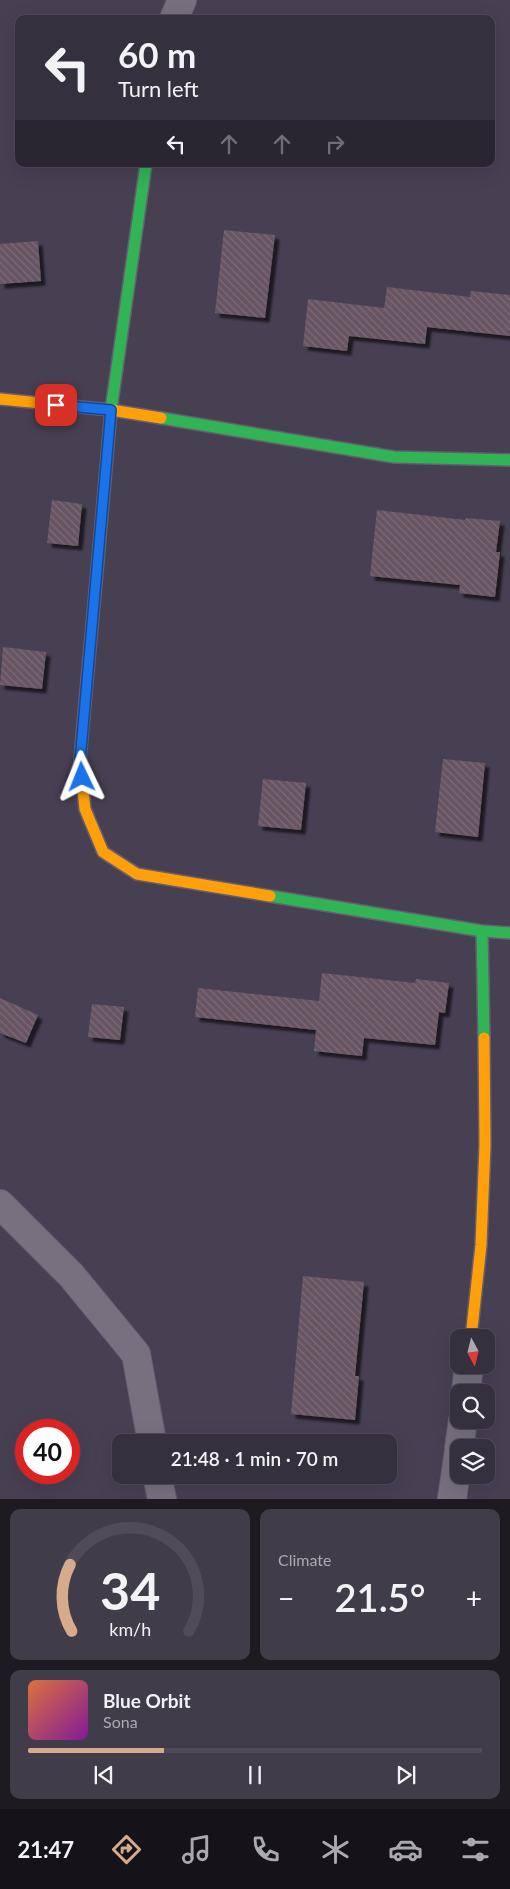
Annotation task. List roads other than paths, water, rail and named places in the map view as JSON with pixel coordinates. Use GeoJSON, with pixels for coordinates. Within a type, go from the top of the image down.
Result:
{"type":"FeatureCollection","features":[{"type":"Feature","properties":{"kind":"street"},"geometry":{"type":"LineString","coordinates":[[176,15],[182,0]]}},
{"type":"Feature","properties":{"kind":"street"},"geometry":{"type":"LineString","coordinates":[[146,167],[111,410],[80,761],[85,809],[104,852],[137,874],[482,931],[510,933]]}},
{"type":"Feature","properties":{"kind":"street"},"geometry":{"type":"LineString","coordinates":[[0,399],[111,410],[394,457],[510,460]]}},
{"type":"Feature","properties":{"kind":"street"},"geometry":{"type":"LineString","coordinates":[[473,1329],[481,1245],[485,1145],[482,931]]}},
{"type":"Feature","properties":{"kind":"street"},"geometry":{"type":"LineString","coordinates":[[0,1204],[71,1275],[136,1354],[151,1434]]}},
{"type":"Feature","properties":{"kind":"street"},"geometry":{"type":"LineString","coordinates":[[160,1484],[162,1499]]}},
{"type":"Feature","properties":{"kind":"street"},"geometry":{"type":"LineString","coordinates":[[452,1499],[454,1484]]}}]}
